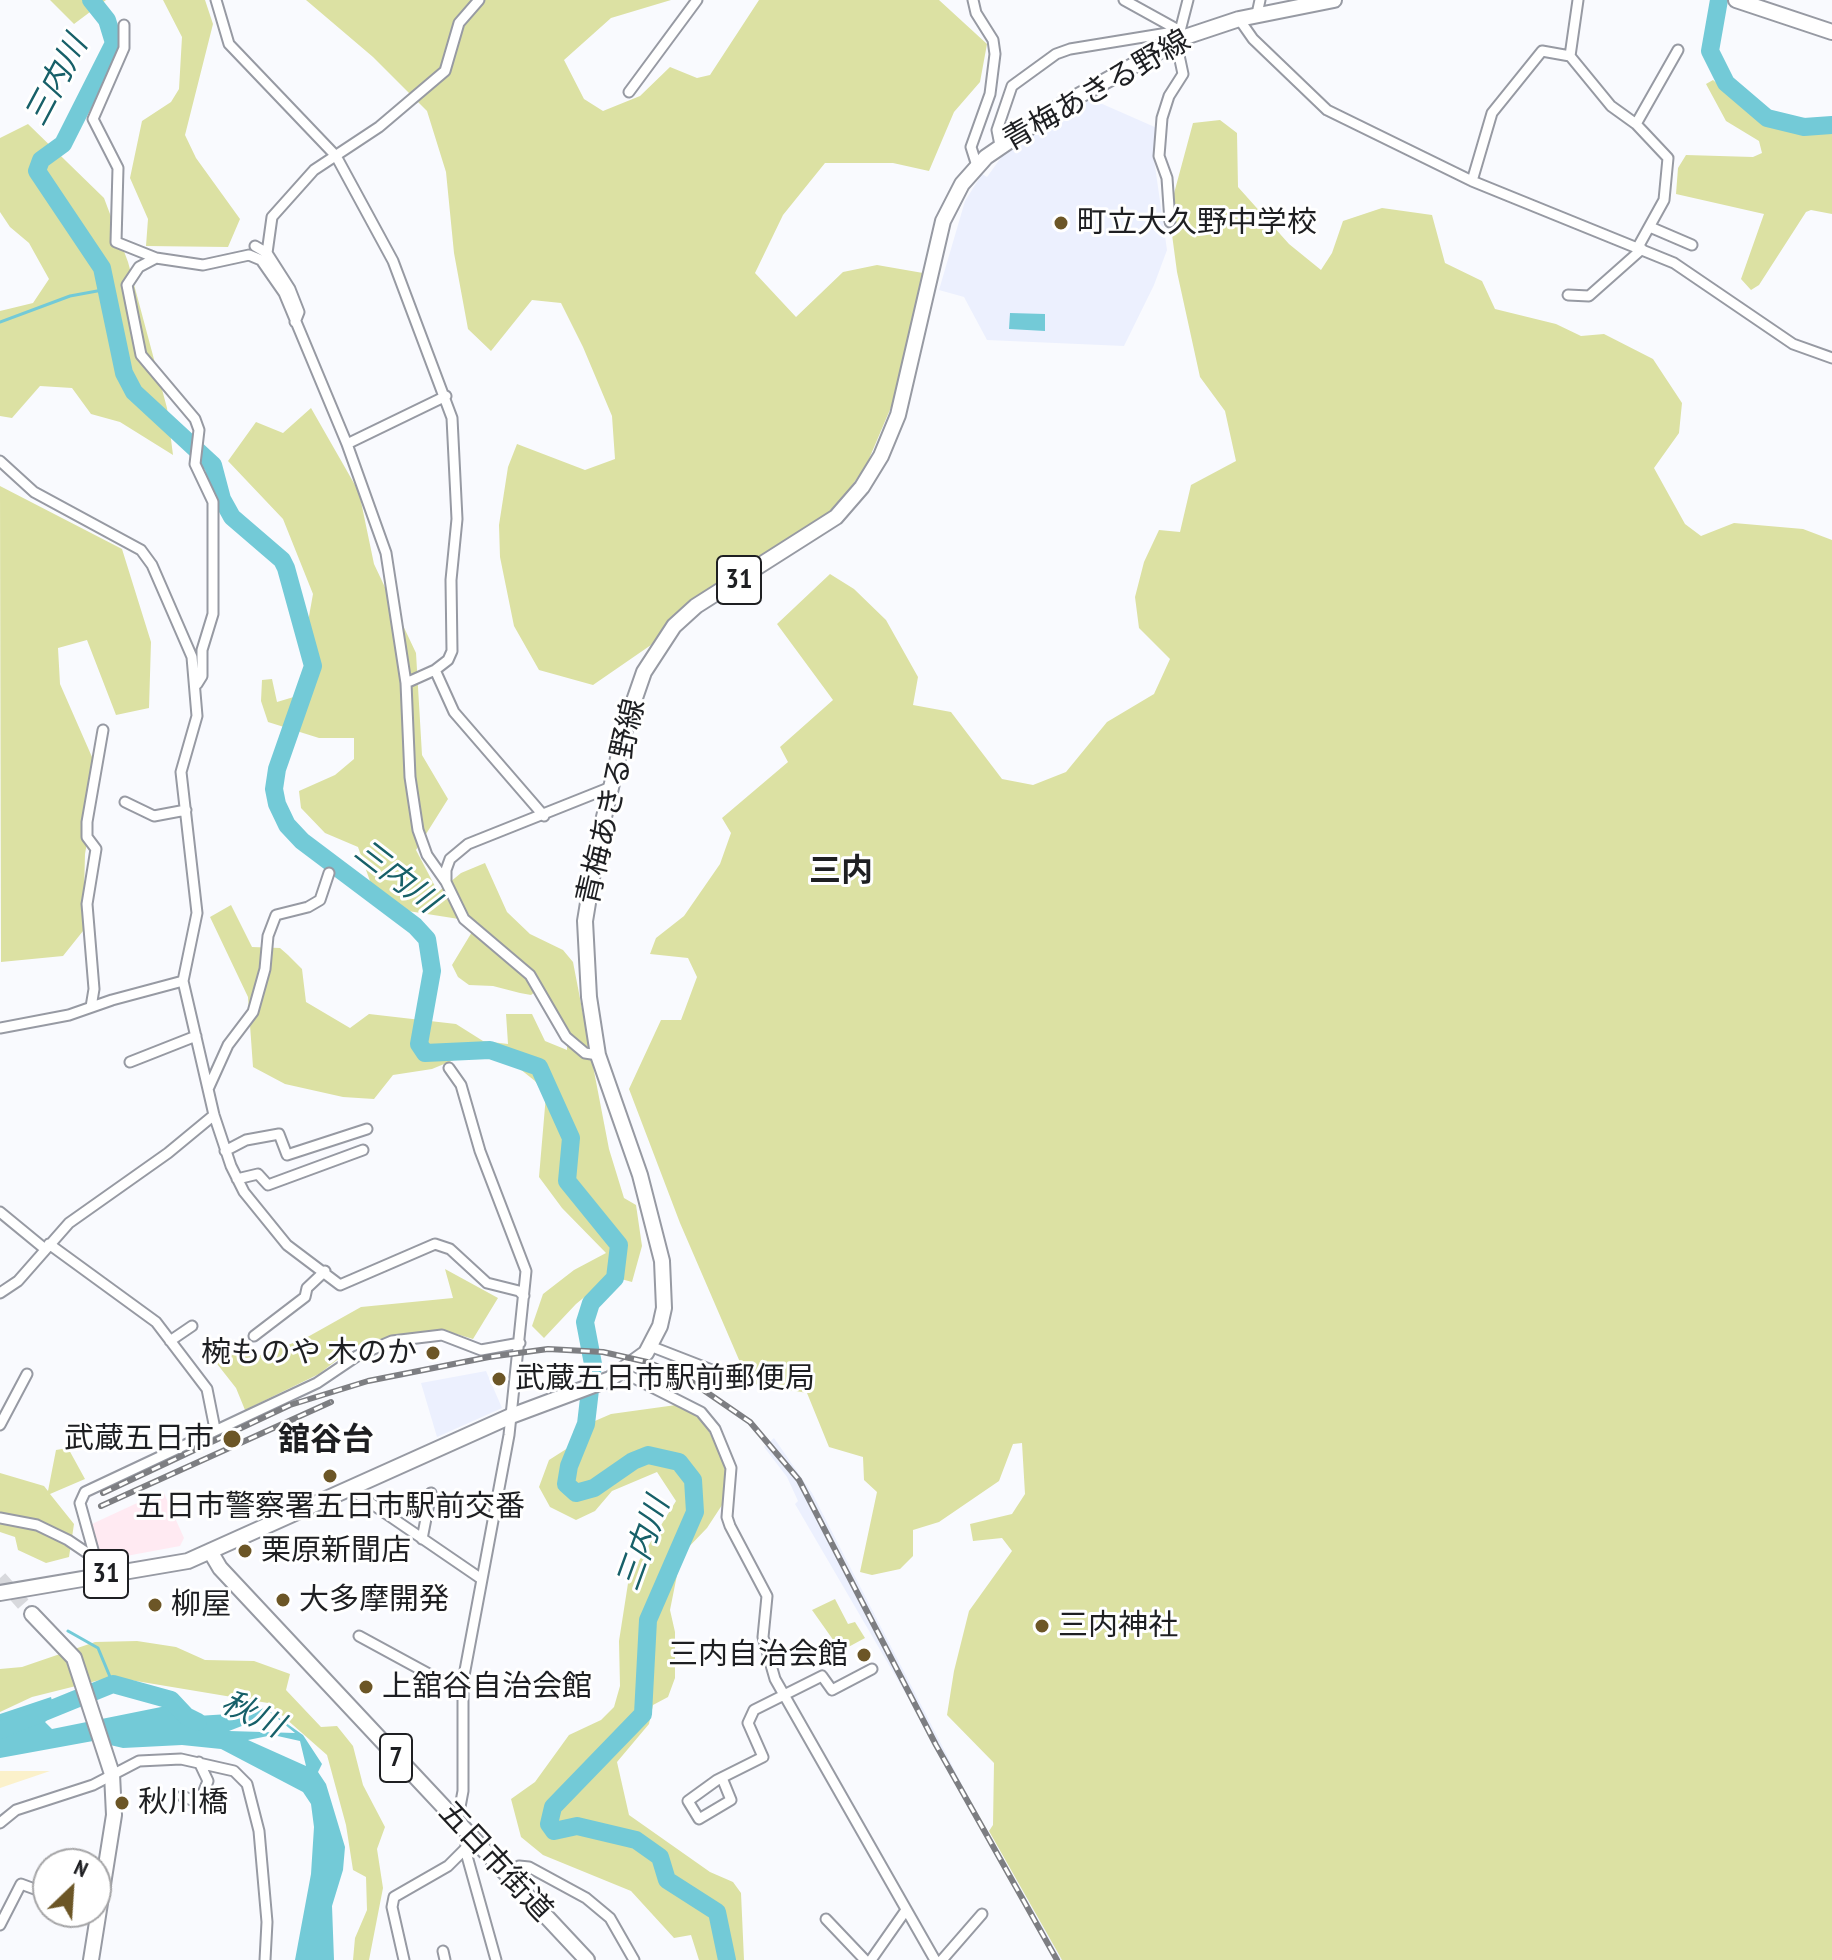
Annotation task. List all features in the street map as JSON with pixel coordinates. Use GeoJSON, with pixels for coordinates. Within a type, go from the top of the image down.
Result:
{"type":"FeatureCollection","features":[{"type":"Feature","properties":{"kind":"main road","name":"青梅あきる野線"},"geometry":{"type":"LineString","coordinates":[[0,1593],[186,1561],[511,1416],[624,1373],[650,1346],[660,1326],[664,1308],[662,1261],[640,1175],[598,1055],[592,1027],[585,921],[589,880],[611,787],[638,686],[652,657],[674,626],[696,606],[836,517],[872,473],[890,436],[906,388],[943,221],[955,196],[977,166],[1000,145],[1180,37],[1239,19],[1259,7],[1334,0]]}},
{"type":"Feature","properties":{"kind":"main road"},"geometry":{"type":"LineString","coordinates":[[1740,1],[1832,32]]}},
{"type":"Feature","properties":{"kind":"main road","name":"五日市街道"},"geometry":{"type":"LineString","coordinates":[[210,1551],[220,1568],[457,1823],[467,1843],[507,1875],[587,1960]]}},
{"type":"Feature","properties":{"kind":"main road"},"geometry":{"type":"LineString","coordinates":[[32,1614],[67,1649],[79,1672],[111,1767],[114,1815],[108,1848]]}},
{"type":"Feature","properties":{"kind":"main road"},"geometry":{"type":"LineString","coordinates":[[91,1960],[95,1928]]}},
{"type":"Feature","properties":{"kind":"street"},"geometry":{"type":"LineString","coordinates":[[216,0],[229,44],[336,156],[393,261],[446,396],[456,442],[457,519],[451,580],[453,633],[448,660],[435,670],[406,683]]}},
{"type":"Feature","properties":{"kind":"street"},"geometry":{"type":"LineString","coordinates":[[267,253],[272,217],[314,170],[379,127],[445,71],[459,23],[479,0]]}},
{"type":"Feature","properties":{"kind":"street"},"geometry":{"type":"LineString","coordinates":[[629,92],[697,0]]}},
{"type":"Feature","properties":{"kind":"street"},"geometry":{"type":"LineString","coordinates":[[973,0],[993,40],[995,54],[990,94],[971,147],[977,166]]}},
{"type":"Feature","properties":{"kind":"street"},"geometry":{"type":"LineString","coordinates":[[1124,0],[1180,37]]}},
{"type":"Feature","properties":{"kind":"street"},"geometry":{"type":"LineString","coordinates":[[1170,222],[1167,178],[1159,156],[1162,118],[1169,96],[1183,74],[1180,37],[1188,0]]}},
{"type":"Feature","properties":{"kind":"street"},"geometry":{"type":"LineString","coordinates":[[1570,56],[1578,0]]}},
{"type":"Feature","properties":{"kind":"street"},"geometry":{"type":"LineString","coordinates":[[1239,19],[1253,39],[1327,110],[1472,181],[1674,263],[1793,344],[1832,358]]}},
{"type":"Feature","properties":{"kind":"street"},"geometry":{"type":"LineString","coordinates":[[124,25],[124,48],[93,119],[118,168],[116,242],[156,258],[203,265],[243,255],[255,256],[284,293],[347,444],[386,553],[406,683],[410,777],[418,830],[427,855],[446,882],[464,919],[530,975],[566,1037],[585,1053],[598,1055]]}},
{"type":"Feature","properties":{"kind":"street"},"geometry":{"type":"LineString","coordinates":[[1000,145],[997,130],[1009,90],[1056,54],[1180,37]]}},
{"type":"Feature","properties":{"kind":"street"},"geometry":{"type":"LineString","coordinates":[[1636,124],[1678,50]]}},
{"type":"Feature","properties":{"kind":"street"},"geometry":{"type":"LineString","coordinates":[[1472,181],[1492,113],[1542,51],[1570,56],[1611,106],[1636,124],[1668,158],[1664,200],[1640,248],[1589,296],[1568,295]]}},
{"type":"Feature","properties":{"kind":"street"},"geometry":{"type":"LineString","coordinates":[[1650,227],[1692,245]]}},
{"type":"Feature","properties":{"kind":"street"},"geometry":{"type":"LineString","coordinates":[[255,246],[267,253],[290,289],[299,312],[295,322]]}},
{"type":"Feature","properties":{"kind":"street"},"geometry":{"type":"LineString","coordinates":[[156,258],[139,267],[127,285],[136,344],[156,377],[195,419],[198,440],[195,459],[213,502],[215,516],[213,614],[202,650],[202,676],[197,684]]}},
{"type":"Feature","properties":{"kind":"street"},"geometry":{"type":"LineString","coordinates":[[347,444],[446,396]]}},
{"type":"Feature","properties":{"kind":"street"},"geometry":{"type":"LineString","coordinates":[[0,461],[34,492],[141,550],[152,565],[192,657],[197,684],[197,716],[181,772],[197,913],[183,981],[214,1115],[237,1179],[287,1245],[325,1271],[337,1284],[346,1285],[430,1246],[443,1245],[487,1283],[519,1291],[524,1296]]}},
{"type":"Feature","properties":{"kind":"street"},"geometry":{"type":"LineString","coordinates":[[435,670],[454,712],[544,816]]}},
{"type":"Feature","properties":{"kind":"street"},"geometry":{"type":"LineString","coordinates":[[91,1007],[94,989],[87,904],[96,849],[87,837],[87,822],[103,730]]}},
{"type":"Feature","properties":{"kind":"street"},"geometry":{"type":"LineString","coordinates":[[446,882],[446,870],[457,851],[611,787]]}},
{"type":"Feature","properties":{"kind":"street"},"geometry":{"type":"LineString","coordinates":[[125,802],[154,816],[186,810]]}},
{"type":"Feature","properties":{"kind":"street"},"geometry":{"type":"LineString","coordinates":[[209,1088],[228,1045],[253,1012],[265,969],[268,936],[276,915],[282,911],[308,907],[320,900],[329,873]]}},
{"type":"Feature","properties":{"kind":"street"},"geometry":{"type":"LineString","coordinates":[[0,1029],[37,1024],[183,981]]}},
{"type":"Feature","properties":{"kind":"street"},"geometry":{"type":"LineString","coordinates":[[130,1062],[196,1036]]}},
{"type":"Feature","properties":{"kind":"street"},"geometry":{"type":"LineString","coordinates":[[449,1068],[461,1085],[480,1151],[525,1262],[511,1416],[462,1692],[463,1791],[457,1823]]}},
{"type":"Feature","properties":{"kind":"street"},"geometry":{"type":"LineString","coordinates":[[0,1293],[18,1281],[69,1223],[168,1153],[214,1115]]}},
{"type":"Feature","properties":{"kind":"street"},"geometry":{"type":"LineString","coordinates":[[225,1151],[246,1140],[279,1134],[287,1155],[367,1129]]}},
{"type":"Feature","properties":{"kind":"street"},"geometry":{"type":"LineString","coordinates":[[305,1149],[311,1169]]}},
{"type":"Feature","properties":{"kind":"street"},"geometry":{"type":"LineString","coordinates":[[237,1179],[258,1174],[268,1185],[363,1150]]}},
{"type":"Feature","properties":{"kind":"street"},"geometry":{"type":"LineString","coordinates":[[0,1212],[156,1322],[207,1389],[215,1429]]}},
{"type":"Feature","properties":{"kind":"street"},"geometry":{"type":"LineString","coordinates":[[254,1336],[305,1297],[307,1288],[325,1271]]}},
{"type":"Feature","properties":{"kind":"street"},"geometry":{"type":"LineString","coordinates":[[170,1341],[192,1326]]}},
{"type":"Feature","properties":{"kind":"street"},"geometry":{"type":"LineString","coordinates":[[100,1575],[80,1496],[317,1383],[357,1356],[392,1341],[442,1335],[481,1350],[520,1343]]}},
{"type":"Feature","properties":{"kind":"street"},"geometry":{"type":"LineString","coordinates":[[650,1346],[740,1381]]}},
{"type":"Feature","properties":{"kind":"street"},"geometry":{"type":"LineString","coordinates":[[624,1373],[701,1412],[727,1452],[731,1480],[727,1517],[765,1590],[768,1604],[763,1637],[775,1679],[935,1960]]}},
{"type":"Feature","properties":{"kind":"street"},"geometry":{"type":"LineString","coordinates":[[0,1425],[27,1374]]}},
{"type":"Feature","properties":{"kind":"street"},"geometry":{"type":"LineString","coordinates":[[350,1489],[480,1578]]}},
{"type":"Feature","properties":{"kind":"street"},"geometry":{"type":"LineString","coordinates":[[422,1539],[431,1493]]}},
{"type":"Feature","properties":{"kind":"street"},"geometry":{"type":"LineString","coordinates":[[0,1518],[37,1525],[68,1540],[96,1559]]}},
{"type":"Feature","properties":{"kind":"street"},"geometry":{"type":"LineString","coordinates":[[359,1636],[462,1692]]}},
{"type":"Feature","properties":{"kind":"street"},"geometry":{"type":"LineString","coordinates":[[722,1778],[731,1800],[699,1819],[688,1801],[722,1778],[763,1757],[748,1717],[754,1710],[822,1676],[832,1690],[872,1669]]}},
{"type":"Feature","properties":{"kind":"street"},"geometry":{"type":"LineString","coordinates":[[0,1823],[16,1810],[93,1785],[111,1767],[146,1759],[199,1762],[234,1771],[247,1784],[259,1831],[268,1929],[265,1960]]}},
{"type":"Feature","properties":{"kind":"street"},"geometry":{"type":"LineString","coordinates":[[182,1796],[199,1803],[208,1781],[199,1762]]}},
{"type":"Feature","properties":{"kind":"street"},"geometry":{"type":"LineString","coordinates":[[404,1960],[392,1907],[394,1897],[430,1879],[467,1843]]}},
{"type":"Feature","properties":{"kind":"street"},"geometry":{"type":"LineString","coordinates":[[467,1843],[496,1960]]}},
{"type":"Feature","properties":{"kind":"street"},"geometry":{"type":"LineString","coordinates":[[507,1875],[519,1866],[529,1867],[586,1898],[610,1918],[634,1960]]}},
{"type":"Feature","properties":{"kind":"street"},"geometry":{"type":"LineString","coordinates":[[0,1925],[21,1884],[32,1888]]}},
{"type":"Feature","properties":{"kind":"street"},"geometry":{"type":"LineString","coordinates":[[826,1919],[868,1960],[906,1910]]}},
{"type":"Feature","properties":{"kind":"street"},"geometry":{"type":"LineString","coordinates":[[942,1960],[982,1914]]}},
{"type":"Feature","properties":{"kind":"shaded area","name":"町立大久野中学校"},"geometry":{"type":"Polygon","coordinates":[[[1091,99],[1157,128],[1153,152],[1167,250],[1154,285],[1124,346],[987,340],[964,297],[939,290],[965,201],[982,174],[987,177],[1005,152],[1091,99]]]}},
{"type":"Feature","properties":{"kind":"shaded area"},"geometry":{"type":"Polygon","coordinates":[[[486,1371],[502,1408],[437,1437],[421,1383],[486,1371]]]}},
{"type":"Feature","properties":{"kind":"shaded area"},"geometry":{"type":"Polygon","coordinates":[[[774,1438],[812,1493],[972,1804],[1062,1960],[1054,1960],[917,1713],[795,1504],[798,1501],[787,1477],[764,1447],[774,1438]]]}},
{"type":"Feature","properties":{"kind":"shaded area"},"geometry":{"type":"Polygon","coordinates":[[[163,1491],[184,1538],[180,1546],[110,1559],[100,1555],[91,1526],[163,1491]]]}},
{"type":"Feature","properties":{"kind":"green space"},"geometry":{"type":"Polygon","coordinates":[[[50,0],[106,0],[74,24],[50,0]]]}},
{"type":"Feature","properties":{"kind":"green space"},"geometry":{"type":"Polygon","coordinates":[[[163,0],[205,0],[213,24],[185,135],[196,158],[240,219],[228,247],[146,246],[148,219],[130,178],[142,121],[171,102],[179,89],[182,37],[163,0]]]}},
{"type":"Feature","properties":{"kind":"green space"},"geometry":{"type":"Polygon","coordinates":[[[306,0],[671,0],[611,18],[564,60],[584,99],[603,111],[640,96],[670,67],[697,78],[710,75],[759,0],[939,0],[987,44],[980,82],[954,112],[929,171],[893,163],[825,163],[783,215],[755,273],[796,317],[843,272],[877,265],[923,273],[892,405],[866,466],[834,510],[682,609],[651,645],[593,685],[539,670],[514,626],[500,557],[499,525],[508,467],[517,444],[585,470],[615,459],[612,416],[561,303],[532,300],[491,351],[468,329],[454,253],[446,172],[427,111],[373,57],[306,0]]]}},
{"type":"Feature","properties":{"kind":"green space"},"geometry":{"type":"Polygon","coordinates":[[[1713,80],[1757,118],[1817,129],[1832,128],[1832,214],[1806,212],[1759,285],[1751,290],[1741,279],[1764,214],[1676,194],[1678,168],[1686,155],[1753,157],[1762,153],[1759,141],[1726,121],[1706,84],[1713,80]]]}},
{"type":"Feature","properties":{"kind":"green space"},"geometry":{"type":"Polygon","coordinates":[[[1220,120],[1237,133],[1238,187],[1289,244],[1321,270],[1332,253],[1343,221],[1382,208],[1432,215],[1445,263],[1482,281],[1495,309],[1556,324],[1581,336],[1604,334],[1653,359],[1682,403],[1679,433],[1654,468],[1685,524],[1701,536],[1734,523],[1803,529],[1832,540],[1832,1960],[1062,1960],[989,1831],[993,1825],[994,1763],[947,1715],[969,1611],[1012,1551],[1002,1538],[973,1541],[970,1524],[1012,1514],[1025,1494],[1022,1443],[1013,1444],[999,1481],[939,1522],[913,1530],[913,1556],[900,1569],[872,1575],[860,1572],[877,1492],[864,1480],[863,1457],[829,1447],[807,1393],[749,1383],[680,1223],[629,1089],[661,1020],[681,1020],[697,977],[688,958],[650,954],[656,938],[684,916],[720,864],[731,833],[722,818],[788,762],[780,747],[833,700],[777,624],[830,574],[854,589],[886,620],[918,677],[913,705],[951,712],[1002,779],[1033,785],[1066,772],[1107,722],[1154,694],[1170,659],[1139,628],[1135,597],[1144,562],[1159,530],[1180,532],[1191,485],[1236,461],[1225,411],[1200,377],[1177,272],[1169,212],[1193,123],[1220,120]]]}},
{"type":"Feature","properties":{"kind":"green space"},"geometry":{"type":"Polygon","coordinates":[[[28,124],[104,198],[128,262],[167,408],[173,455],[120,422],[91,414],[72,388],[40,386],[12,418],[0,416],[0,311],[33,303],[49,279],[29,243],[10,227],[0,212],[0,138],[28,124]]]}},
{"type":"Feature","properties":{"kind":"green space"},"geometry":{"type":"Polygon","coordinates":[[[311,408],[359,492],[374,564],[416,653],[422,755],[448,799],[416,850],[438,892],[461,873],[485,863],[507,912],[530,934],[563,950],[573,962],[609,1149],[624,1198],[636,1205],[642,1246],[632,1282],[610,1276],[576,1304],[544,1338],[532,1326],[543,1294],[574,1270],[606,1253],[562,1208],[539,1177],[546,1095],[535,1081],[505,1057],[473,1052],[432,1069],[393,1075],[374,1099],[343,1097],[285,1084],[253,1067],[248,997],[210,917],[231,905],[252,947],[280,948],[302,969],[306,1002],[350,1028],[369,1014],[456,1024],[483,1041],[508,1044],[506,1014],[532,1014],[545,1041],[567,1050],[567,1028],[539,989],[531,995],[493,986],[469,985],[458,977],[452,965],[478,922],[408,911],[371,884],[358,847],[325,833],[301,808],[299,791],[335,775],[354,759],[354,738],[319,738],[268,722],[261,701],[262,680],[272,679],[277,702],[307,693],[306,633],[313,594],[283,519],[228,461],[256,422],[283,433],[311,408]]]}},
{"type":"Feature","properties":{"kind":"green space"},"geometry":{"type":"Polygon","coordinates":[[[0,486],[122,549],[151,642],[149,708],[116,715],[87,640],[58,648],[60,684],[99,773],[85,854],[83,931],[63,956],[1,962],[0,486]]]}},
{"type":"Feature","properties":{"kind":"green space"},"geometry":{"type":"Polygon","coordinates":[[[445,1269],[498,1298],[473,1339],[443,1330],[355,1346],[319,1374],[245,1410],[236,1388],[214,1360],[236,1345],[252,1358],[304,1339],[361,1307],[453,1298],[445,1269]]]}},
{"type":"Feature","properties":{"kind":"green space"},"geometry":{"type":"Polygon","coordinates":[[[676,1405],[704,1420],[726,1469],[724,1502],[707,1528],[681,1555],[670,1610],[675,1632],[675,1678],[668,1697],[653,1705],[649,1724],[617,1762],[629,1815],[710,1872],[733,1882],[741,1893],[744,1960],[699,1960],[691,1935],[674,1938],[631,1891],[543,1855],[521,1837],[511,1799],[535,1782],[569,1735],[601,1720],[614,1707],[620,1686],[619,1641],[629,1577],[676,1501],[657,1472],[612,1491],[595,1511],[576,1520],[550,1507],[539,1487],[549,1460],[571,1446],[574,1430],[611,1414],[676,1405]]]}},
{"type":"Feature","properties":{"kind":"green space"},"geometry":{"type":"Polygon","coordinates":[[[68,1448],[85,1479],[50,1494],[74,1524],[69,1557],[46,1563],[18,1550],[15,1537],[0,1532],[0,1473],[44,1486],[48,1491],[56,1450],[68,1448]]]}},
{"type":"Feature","properties":{"kind":"green space"},"geometry":{"type":"Polygon","coordinates":[[[835,1599],[848,1624],[855,1622],[865,1638],[841,1651],[812,1610],[835,1599]]]}},
{"type":"Feature","properties":{"kind":"green space"},"geometry":{"type":"Polygon","coordinates":[[[137,1641],[176,1647],[205,1660],[254,1661],[290,1674],[286,1690],[321,1727],[337,1726],[353,1746],[363,1785],[385,1827],[377,1849],[383,1888],[369,1960],[353,1960],[355,1938],[367,1910],[366,1877],[353,1870],[346,1825],[327,1755],[268,1703],[112,1677],[32,1697],[0,1712],[0,1669],[22,1667],[95,1642],[137,1641]]]}},
{"type":"Feature","properties":{"kind":"sand"},"geometry":{"type":"Polygon","coordinates":[[[0,1771],[50,1771],[0,1788],[0,1771]]]}},
{"type":"Feature","properties":{"kind":"water"},"geometry":{"type":"Polygon","coordinates":[[[1010,313],[1045,314],[1045,331],[1009,329],[1010,313]]]}},
{"type":"Feature","properties":{"kind":"water"},"geometry":{"type":"Polygon","coordinates":[[[51,1697],[55,1712],[45,1722],[52,1729],[166,1706],[197,1716],[245,1713],[265,1708],[303,1735],[322,1764],[318,1772],[326,1784],[345,1847],[343,1870],[332,1906],[334,1960],[295,1960],[311,1874],[314,1827],[311,1804],[303,1792],[221,1749],[182,1745],[123,1748],[93,1741],[0,1758],[0,1714],[51,1697]],[[260,1713],[252,1722],[229,1731],[295,1733],[271,1713],[260,1713]],[[273,1735],[248,1740],[306,1766],[300,1741],[273,1735]]]}},
{"type":"Feature","properties":{"kind":"waterway","name":"三内川"},"geometry":{"type":"LineString","coordinates":[[91,0],[107,20],[114,43],[63,144],[41,160],[37,171],[102,268],[124,373],[134,392],[213,465],[222,499],[232,517],[282,560],[286,568],[313,666],[277,769],[274,789],[277,804],[287,825],[302,841],[415,926],[427,939],[432,971],[419,1044],[425,1053],[490,1050],[539,1067],[571,1138],[567,1181],[619,1245],[615,1278],[591,1303],[585,1322],[593,1364],[586,1424],[569,1466],[566,1484],[576,1493],[594,1488],[633,1461],[648,1455],[679,1462],[693,1480],[695,1512],[648,1620],[643,1714],[553,1807],[549,1824],[554,1831],[577,1826],[636,1840],[660,1857],[667,1880],[717,1912],[727,1960]]}},
{"type":"Feature","properties":{"kind":"waterway"},"geometry":{"type":"LineString","coordinates":[[1719,0],[1710,51],[1726,83],[1767,118],[1804,127],[1832,125]]}},
{"type":"Feature","properties":{"kind":"waterway"},"geometry":{"type":"LineString","coordinates":[[0,322],[70,296],[108,289]]}},
{"type":"Feature","properties":{"kind":"waterway"},"geometry":{"type":"LineString","coordinates":[[68,1631],[98,1648],[113,1684]]}},
{"type":"Feature","properties":{"kind":"waterway","name":"秋川"},"geometry":{"type":"LineString","coordinates":[[0,1730],[113,1684],[171,1700],[186,1716],[198,1722]]}},
{"type":"Feature","properties":{"kind":"tunnel"},"geometry":{"type":"LineString","coordinates":[[0,1578],[32,1614]]}},
{"type":"Feature","properties":{"kind":"railway"},"geometry":{"type":"LineString","coordinates":[[103,1493],[290,1405],[368,1381],[489,1357],[548,1349],[603,1352],[647,1362],[686,1378],[750,1422],[799,1480],[936,1745],[1057,1960]]}},
{"type":"Feature","properties":{"kind":"railway"},"geometry":{"type":"LineString","coordinates":[[101,1506],[331,1402]]}},
{"type":"Feature","properties":{"kind":"place","name":"町立大久野中学校"},"geometry":{"type":"Point","coordinates":[1061,223]}},
{"type":"Feature","properties":{"kind":"place","name":"椀ものや 木のか"},"geometry":{"type":"Point","coordinates":[433,1353]}},
{"type":"Feature","properties":{"kind":"place","name":"武蔵五日市駅前郵便局"},"geometry":{"type":"Point","coordinates":[499,1379]}},
{"type":"Feature","properties":{"kind":"place","name":"武蔵五日市"},"geometry":{"type":"Point","coordinates":[232,1439]}},
{"type":"Feature","properties":{"kind":"place","name":"五日市警察署五日市駅前交番"},"geometry":{"type":"Point","coordinates":[330,1476]}},
{"type":"Feature","properties":{"kind":"place","name":"栗原新聞店"},"geometry":{"type":"Point","coordinates":[245,1551]}},
{"type":"Feature","properties":{"kind":"place","name":"大多摩開発"},"geometry":{"type":"Point","coordinates":[283,1600]}},
{"type":"Feature","properties":{"kind":"place","name":"柳屋"},"geometry":{"type":"Point","coordinates":[155,1605]}},
{"type":"Feature","properties":{"kind":"place","name":"三内神社"},"geometry":{"type":"Point","coordinates":[1042,1626]}},
{"type":"Feature","properties":{"kind":"place","name":"三内自治会館"},"geometry":{"type":"Point","coordinates":[864,1655]}},
{"type":"Feature","properties":{"kind":"place","name":"上舘谷自治会館"},"geometry":{"type":"Point","coordinates":[366,1687]}},
{"type":"Feature","properties":{"kind":"place","name":"秋川橋"},"geometry":{"type":"Point","coordinates":[122,1803]}},
{"type":"Feature","properties":{"kind":"district","name":"三内"},"geometry":{"type":"Point","coordinates":[841,872]}},
{"type":"Feature","properties":{"kind":"district","name":"舘谷台"},"geometry":{"type":"Point","coordinates":[326,1441]}}]}
